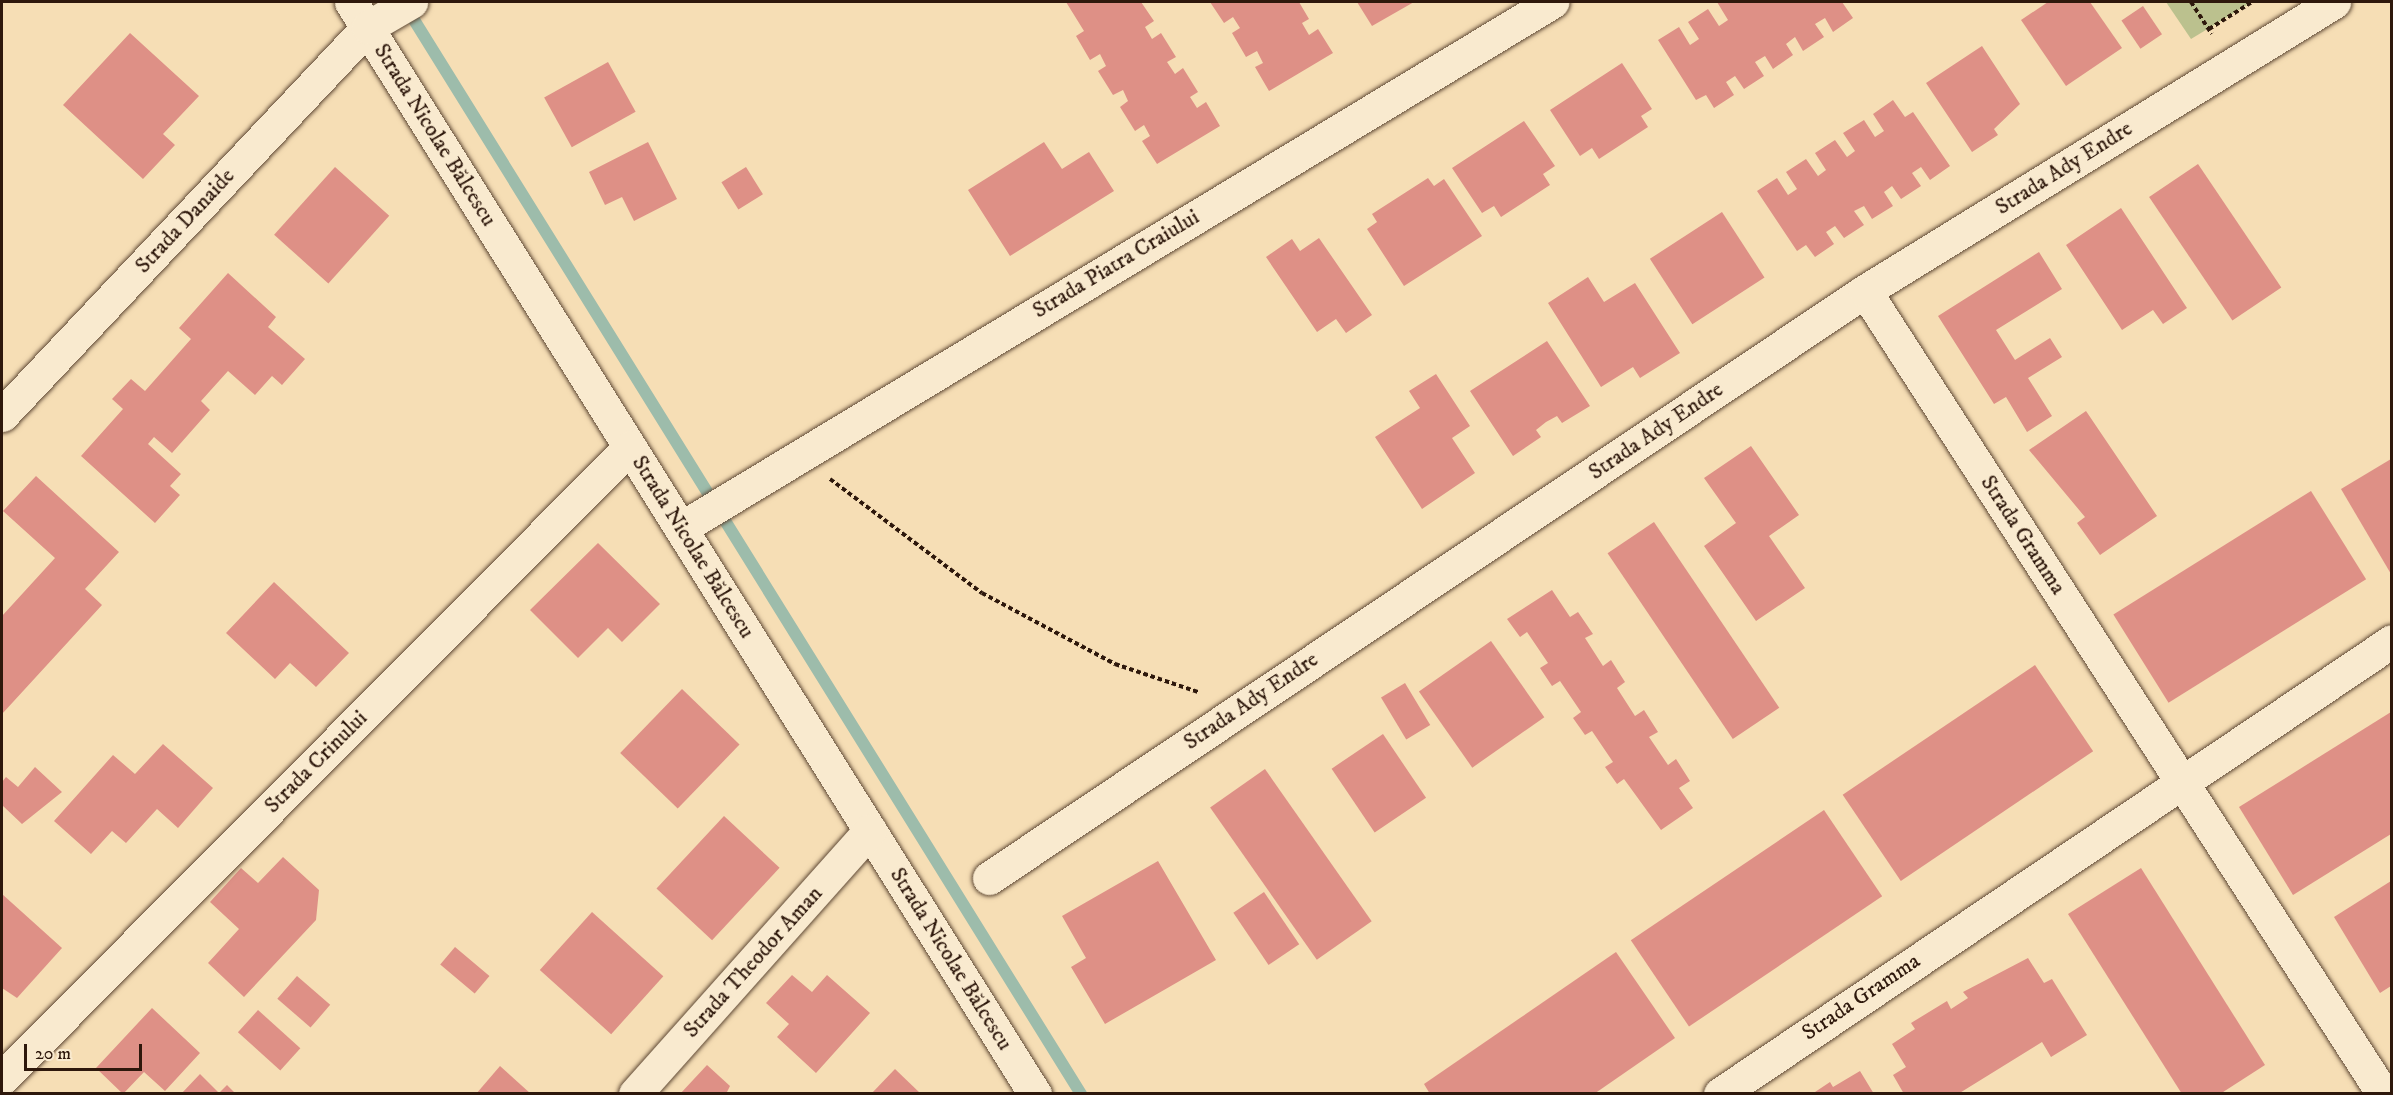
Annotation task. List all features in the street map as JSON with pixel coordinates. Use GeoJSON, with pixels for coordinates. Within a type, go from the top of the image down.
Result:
{"type":"FeatureCollection","features":[{"type":"Feature","properties":{"kind":"street","name":"Strada Danaide"},"geometry":{"type":"LineString","coordinates":[[2,415],[366,16],[411,2]]}},
{"type":"Feature","properties":{"kind":"street","name":"Strada Piatra Craiului"},"geometry":{"type":"LineString","coordinates":[[690,522],[1552,2]]}},
{"type":"Feature","properties":{"kind":"street","name":"Strada Ady Endre"},"geometry":{"type":"LineString","coordinates":[[989,878],[1865,291],[2334,2]]}},
{"type":"Feature","properties":{"kind":"street","name":"Strada Nicolae Bălcescu"},"geometry":{"type":"LineString","coordinates":[[366,16],[630,447],[690,522],[870,830],[1035,1094]]}},
{"type":"Feature","properties":{"kind":"street","name":"Strada Gramma"},"geometry":{"type":"LineString","coordinates":[[1865,291],[2383,1094]]}},
{"type":"Feature","properties":{"kind":"street","name":"Strada Crinului"},"geometry":{"type":"LineString","coordinates":[[2,1078],[630,447]]}},
{"type":"Feature","properties":{"kind":"street","name":"Strada Gramma"},"geometry":{"type":"LineString","coordinates":[[1720,1094],[2180,779],[2391,641]]}},
{"type":"Feature","properties":{"kind":"street","name":"Strada Theodor Aman"},"geometry":{"type":"LineString","coordinates":[[636,1094],[870,830]]}},
{"type":"Feature","properties":{"kind":"street"},"geometry":{"type":"LineString","coordinates":[[2,1090],[5,1094]]}},
{"type":"Feature","properties":{"kind":"path"},"geometry":{"type":"LineString","coordinates":[[2209,29],[2252,2]]}},
{"type":"Feature","properties":{"kind":"path"},"geometry":{"type":"LineString","coordinates":[[799,456],[982,592],[1115,664],[1241,707]]}},
{"type":"Feature","properties":{"kind":"green space"},"geometry":{"type":"Polygon","coordinates":[[[2166,2],[2252,2],[2191,39],[2166,2]]]}},
{"type":"Feature","properties":{"kind":"building"},"geometry":{"type":"Polygon","coordinates":[[[1066,2],[1141,2],[1154,21],[1145,27],[1152,39],[1161,33],[1176,57],[1167,62],[1175,74],[1183,68],[1198,92],[1190,97],[1197,108],[1206,102],[1220,126],[1157,164],[1142,141],[1150,136],[1144,125],[1135,131],[1120,107],[1128,101],[1123,90],[1113,95],[1098,71],[1106,66],[1100,54],[1090,60],[1076,36],[1084,31],[1066,2]]]}},
{"type":"Feature","properties":{"kind":"building"},"geometry":{"type":"Polygon","coordinates":[[[1210,2],[1299,2],[1309,19],[1302,23],[1309,35],[1318,29],[1333,53],[1269,91],[1255,67],[1263,63],[1257,51],[1246,57],[1232,33],[1240,28],[1233,17],[1224,23],[1210,2]]]}},
{"type":"Feature","properties":{"kind":"building"},"geometry":{"type":"Polygon","coordinates":[[[1357,2],[1414,2],[1372,26],[1357,2]]]}},
{"type":"Feature","properties":{"kind":"building"},"geometry":{"type":"Polygon","coordinates":[[[1717,2],[1842,2],[1853,18],[1833,32],[1825,18],[1815,24],[1824,37],[1803,51],[1795,37],[1786,44],[1793,55],[1773,69],[1765,56],[1755,62],[1764,76],[1744,89],[1735,76],[1726,82],[1734,95],[1714,108],[1706,95],[1696,100],[1658,40],[1679,27],[1690,45],[1699,39],[1688,22],[1708,9],[1719,26],[1728,20],[1717,2]]]}},
{"type":"Feature","properties":{"kind":"building"},"geometry":{"type":"Polygon","coordinates":[[[2048,2],[2090,2],[2122,48],[2066,86],[2021,20],[2048,2]]]}},
{"type":"Feature","properties":{"kind":"building"},"geometry":{"type":"Polygon","coordinates":[[[2143,6],[2162,34],[2140,49],[2121,21],[2143,6]]]}},
{"type":"Feature","properties":{"kind":"building"},"geometry":{"type":"Polygon","coordinates":[[[130,33],[199,96],[163,134],[175,145],[143,179],[63,105],[130,33]]]}},
{"type":"Feature","properties":{"kind":"building"},"geometry":{"type":"Polygon","coordinates":[[[1982,46],[2020,104],[1994,129],[1998,135],[1972,152],[1926,83],[1982,46]]]}},
{"type":"Feature","properties":{"kind":"building"},"geometry":{"type":"Polygon","coordinates":[[[608,62],[636,112],[572,147],[544,97],[608,62]]]}},
{"type":"Feature","properties":{"kind":"building"},"geometry":{"type":"Polygon","coordinates":[[[1622,63],[1652,109],[1641,116],[1648,127],[1599,159],[1592,148],[1580,156],[1550,110],[1622,63]]]}},
{"type":"Feature","properties":{"kind":"building"},"geometry":{"type":"Polygon","coordinates":[[[1893,100],[1905,117],[1913,112],[1950,166],[1930,180],[1921,167],[1912,173],[1921,186],[1901,199],[1892,186],[1884,192],[1893,206],[1872,219],[1864,206],[1854,211],[1864,225],[1844,238],[1835,226],[1826,232],[1834,244],[1815,257],[1806,245],[1797,251],[1757,191],[1777,178],[1788,195],[1797,189],[1786,172],[1806,159],[1818,176],[1826,170],[1815,153],[1835,140],[1847,157],[1855,151],[1843,133],[1864,120],[1875,137],[1884,131],[1873,114],[1893,100]]]}},
{"type":"Feature","properties":{"kind":"building"},"geometry":{"type":"Polygon","coordinates":[[[1524,121],[1555,166],[1543,174],[1550,185],[1501,217],[1494,206],[1482,213],[1452,168],[1524,121]]]}},
{"type":"Feature","properties":{"kind":"building"},"geometry":{"type":"Polygon","coordinates":[[[648,142],[677,199],[634,221],[622,197],[605,205],[589,172],[648,142]]]}},
{"type":"Feature","properties":{"kind":"building"},"geometry":{"type":"Polygon","coordinates":[[[1044,142],[1062,169],[1089,152],[1114,191],[1010,256],[968,190],[1044,142]]]}},
{"type":"Feature","properties":{"kind":"building"},"geometry":{"type":"Polygon","coordinates":[[[2198,164],[2281,288],[2232,321],[2149,197],[2198,164]]]}},
{"type":"Feature","properties":{"kind":"building"},"geometry":{"type":"Polygon","coordinates":[[[335,167],[389,216],[328,283],[274,235],[335,167]]]}},
{"type":"Feature","properties":{"kind":"building"},"geometry":{"type":"Polygon","coordinates":[[[746,167],[763,194],[738,210],[721,182],[746,167]]]}},
{"type":"Feature","properties":{"kind":"building"},"geometry":{"type":"Polygon","coordinates":[[[1428,178],[1434,186],[1444,179],[1482,236],[1404,286],[1367,229],[1377,222],[1372,214],[1428,178]]]}},
{"type":"Feature","properties":{"kind":"building"},"geometry":{"type":"Polygon","coordinates":[[[2121,208],[2187,308],[2163,324],[2153,310],[2122,330],[2066,245],[2121,208]]]}},
{"type":"Feature","properties":{"kind":"building"},"geometry":{"type":"Polygon","coordinates":[[[1722,212],[1764,277],[1692,324],[1650,259],[1722,212]]]}},
{"type":"Feature","properties":{"kind":"building"},"geometry":{"type":"Polygon","coordinates":[[[1319,238],[1372,315],[1346,333],[1336,319],[1317,332],[1266,257],[1292,239],[1300,251],[1319,238]]]}},
{"type":"Feature","properties":{"kind":"building"},"geometry":{"type":"Polygon","coordinates":[[[2039,252],[2062,289],[1996,330],[2015,360],[2050,338],[2062,357],[2028,378],[2052,416],[2027,432],[2006,397],[1994,404],[1938,316],[2039,252]]]}},
{"type":"Feature","properties":{"kind":"building"},"geometry":{"type":"Polygon","coordinates":[[[228,273],[276,317],[268,327],[305,359],[282,385],[272,376],[255,395],[228,371],[201,401],[210,410],[172,453],[154,437],[148,444],[181,474],[170,486],[180,495],[155,523],[81,456],[123,409],[112,399],[131,379],[145,391],[191,339],[179,328],[228,273]]]}},
{"type":"Feature","properties":{"kind":"building"},"geometry":{"type":"Polygon","coordinates":[[[1588,277],[1604,302],[1635,283],[1680,353],[1640,378],[1633,367],[1601,387],[1548,303],[1588,277]]]}},
{"type":"Feature","properties":{"kind":"building"},"geometry":{"type":"Polygon","coordinates":[[[1547,341],[1590,406],[1562,423],[1557,416],[1546,422],[1536,430],[1541,437],[1513,456],[1470,391],[1547,341]]]}},
{"type":"Feature","properties":{"kind":"building"},"geometry":{"type":"Polygon","coordinates":[[[1436,374],[1470,426],[1452,438],[1475,473],[1422,509],[1375,437],[1420,408],[1409,391],[1436,374]]]}},
{"type":"Feature","properties":{"kind":"building"},"geometry":{"type":"Polygon","coordinates":[[[2086,411],[2157,516],[2100,555],[2077,523],[2085,517],[2029,450],[2086,411]]]}},
{"type":"Feature","properties":{"kind":"building"},"geometry":{"type":"Polygon","coordinates":[[[1751,446],[1799,515],[1769,536],[1805,588],[1756,621],[1704,546],[1736,523],[1704,478],[1751,446]]]}},
{"type":"Feature","properties":{"kind":"building"},"geometry":{"type":"Polygon","coordinates":[[[2391,459],[2391,574],[2341,489],[2391,459]]]}},
{"type":"Feature","properties":{"kind":"building"},"geometry":{"type":"Polygon","coordinates":[[[36,476],[119,552],[85,589],[102,605],[2,714],[2,616],[55,558],[3,511],[36,476]]]}},
{"type":"Feature","properties":{"kind":"building"},"geometry":{"type":"Polygon","coordinates":[[[2311,491],[2366,579],[2169,703],[2113,614],[2311,491]]]}},
{"type":"Feature","properties":{"kind":"building"},"geometry":{"type":"Polygon","coordinates":[[[1654,522],[1779,708],[1733,739],[1608,553],[1654,522]]]}},
{"type":"Feature","properties":{"kind":"building"},"geometry":{"type":"Polygon","coordinates":[[[598,543],[660,604],[622,642],[608,628],[578,658],[530,610],[598,543]]]}},
{"type":"Feature","properties":{"kind":"building"},"geometry":{"type":"Polygon","coordinates":[[[274,582],[349,653],[316,687],[290,663],[275,679],[226,633],[274,582]]]}},
{"type":"Feature","properties":{"kind":"building"},"geometry":{"type":"Polygon","coordinates":[[[1552,590],[1570,617],[1578,612],[1593,634],[1585,638],[1603,666],[1611,660],[1625,682],[1617,688],[1635,716],[1644,710],[1658,732],[1649,737],[1668,765],[1676,759],[1690,781],[1679,788],[1693,808],[1661,830],[1624,779],[1617,784],[1605,767],[1613,762],[1592,731],[1585,735],[1573,718],[1581,712],[1560,681],[1552,686],[1540,668],[1548,663],[1527,632],[1520,637],[1507,619],[1552,590]]]}},
{"type":"Feature","properties":{"kind":"building"},"geometry":{"type":"Polygon","coordinates":[[[1491,641],[1544,717],[1472,768],[1419,691],[1491,641]]]}},
{"type":"Feature","properties":{"kind":"building"},"geometry":{"type":"Polygon","coordinates":[[[2035,665],[2093,751],[1901,881],[1843,795],[2035,665]]]}},
{"type":"Feature","properties":{"kind":"building"},"geometry":{"type":"Polygon","coordinates":[[[1405,683],[1430,725],[1406,739],[1381,697],[1405,683]]]}},
{"type":"Feature","properties":{"kind":"building"},"geometry":{"type":"Polygon","coordinates":[[[682,689],[740,745],[678,809],[620,753],[682,689]]]}},
{"type":"Feature","properties":{"kind":"building"},"geometry":{"type":"Polygon","coordinates":[[[2391,712],[2391,834],[2293,895],[2239,807],[2391,712]]]}},
{"type":"Feature","properties":{"kind":"building"},"geometry":{"type":"Polygon","coordinates":[[[1383,734],[1426,798],[1375,833],[1332,769],[1383,734]]]}},
{"type":"Feature","properties":{"kind":"building"},"geometry":{"type":"Polygon","coordinates":[[[163,744],[213,788],[178,828],[157,809],[126,843],[112,831],[91,854],[54,821],[113,755],[135,774],[163,744]]]}},
{"type":"Feature","properties":{"kind":"building"},"geometry":{"type":"Polygon","coordinates":[[[35,767],[62,792],[22,824],[2,805],[2,782],[6,777],[18,787],[35,767]]]}},
{"type":"Feature","properties":{"kind":"building"},"geometry":{"type":"Polygon","coordinates":[[[1265,769],[1372,921],[1317,960],[1210,807],[1265,769]]]}},
{"type":"Feature","properties":{"kind":"building"},"geometry":{"type":"Polygon","coordinates":[[[1824,810],[1882,896],[1689,1027],[1631,940],[1824,810]]]}},
{"type":"Feature","properties":{"kind":"building"},"geometry":{"type":"Polygon","coordinates":[[[724,816],[780,868],[712,940],[656,888],[724,816]]]}},
{"type":"Feature","properties":{"kind":"building"},"geometry":{"type":"Polygon","coordinates":[[[283,857],[319,890],[316,920],[244,997],[208,963],[239,929],[210,902],[241,868],[258,883],[283,857]]]}},
{"type":"Feature","properties":{"kind":"building"},"geometry":{"type":"Polygon","coordinates":[[[1158,861],[1216,960],[1105,1024],[1071,967],[1086,958],[1062,916],[1158,861]]]}},
{"type":"Feature","properties":{"kind":"building"},"geometry":{"type":"Polygon","coordinates":[[[2141,868],[2265,1065],[2220,1094],[2182,1094],[2068,914],[2141,868]]]}},
{"type":"Feature","properties":{"kind":"building"},"geometry":{"type":"Polygon","coordinates":[[[2391,881],[2391,986],[2380,993],[2334,917],[2391,881]]]}},
{"type":"Feature","properties":{"kind":"building"},"geometry":{"type":"Polygon","coordinates":[[[1264,892],[1299,944],[1269,965],[1233,913],[1264,892]]]}},
{"type":"Feature","properties":{"kind":"building"},"geometry":{"type":"Polygon","coordinates":[[[2,894],[62,948],[17,998],[2,988],[2,894]]]}},
{"type":"Feature","properties":{"kind":"building"},"geometry":{"type":"Polygon","coordinates":[[[592,912],[663,976],[611,1034],[540,970],[592,912]]]}},
{"type":"Feature","properties":{"kind":"building"},"geometry":{"type":"Polygon","coordinates":[[[455,947],[489,976],[475,994],[440,965],[455,947]]]}},
{"type":"Feature","properties":{"kind":"building"},"geometry":{"type":"Polygon","coordinates":[[[1616,952],[1675,1038],[1594,1094],[1430,1094],[1424,1084],[1616,952]]]}},
{"type":"Feature","properties":{"kind":"building"},"geometry":{"type":"Polygon","coordinates":[[[2028,958],[2044,983],[2052,979],[2087,1035],[2051,1057],[2042,1042],[1958,1094],[1904,1094],[1893,1075],[1906,1067],[1892,1044],[1915,1029],[1911,1023],[1947,1001],[1951,1009],[1968,998],[1963,992],[2028,958]]]}},
{"type":"Feature","properties":{"kind":"building"},"geometry":{"type":"Polygon","coordinates":[[[792,975],[812,992],[827,975],[870,1013],[816,1073],[777,1037],[789,1024],[766,1003],[792,975]]]}},
{"type":"Feature","properties":{"kind":"building"},"geometry":{"type":"Polygon","coordinates":[[[297,976],[330,1005],[311,1028],[277,999],[297,976]]]}},
{"type":"Feature","properties":{"kind":"building"},"geometry":{"type":"Polygon","coordinates":[[[152,1008],[200,1053],[165,1091],[144,1072],[123,1094],[96,1068],[152,1008]]]}},
{"type":"Feature","properties":{"kind":"building"},"geometry":{"type":"Polygon","coordinates":[[[258,1010],[300,1048],[280,1070],[238,1032],[258,1010]]]}},
{"type":"Feature","properties":{"kind":"building"},"geometry":{"type":"Polygon","coordinates":[[[707,1065],[730,1086],[726,1094],[680,1094],[707,1065]]]}},
{"type":"Feature","properties":{"kind":"building"},"geometry":{"type":"Polygon","coordinates":[[[500,1066],[531,1094],[476,1094],[500,1066]]]}},
{"type":"Feature","properties":{"kind":"building"},"geometry":{"type":"Polygon","coordinates":[[[895,1069],[921,1094],[871,1094],[895,1069]]]}},
{"type":"Feature","properties":{"kind":"building"},"geometry":{"type":"Polygon","coordinates":[[[1860,1071],[1874,1094],[1812,1094],[1830,1082],[1833,1087],[1860,1071]]]}},
{"type":"Feature","properties":{"kind":"building"},"geometry":{"type":"Polygon","coordinates":[[[200,1074],[219,1093],[227,1085],[236,1094],[181,1094],[200,1074]]]}},
{"type":"Feature","properties":{"kind":"waterway"},"geometry":{"type":"LineString","coordinates":[[406,7],[1081,1094]]}}]}
